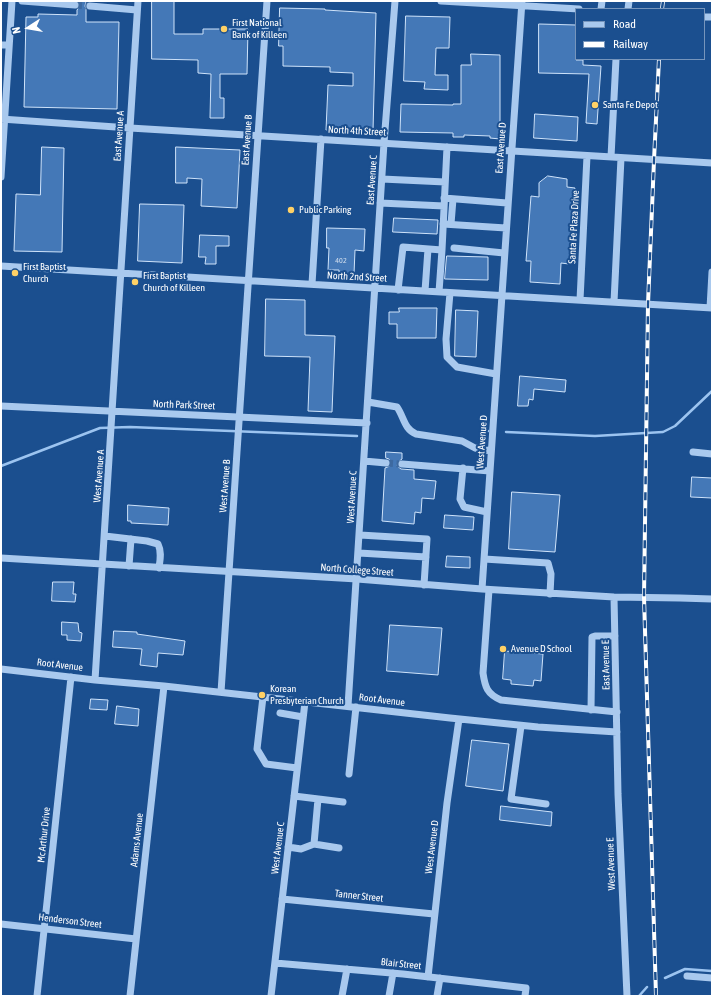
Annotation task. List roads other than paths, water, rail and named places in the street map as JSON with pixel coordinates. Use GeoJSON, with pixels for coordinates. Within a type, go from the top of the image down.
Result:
{"type":"FeatureCollection","features":[{"type":"Feature","properties":{"kind":"street"},"geometry":{"type":"LineString","coordinates":[[1,177],[3,119],[12,1]]}},
{"type":"Feature","properties":{"kind":"street"},"geometry":{"type":"LineString","coordinates":[[22,1],[71,3]]}},
{"type":"Feature","properties":{"kind":"street","name":"East Avenue A"},"geometry":{"type":"LineString","coordinates":[[121,273],[138,1]]}},
{"type":"Feature","properties":{"kind":"street","name":"East Avenue B"},"geometry":{"type":"LineString","coordinates":[[248,281],[267,1]]}},
{"type":"Feature","properties":{"kind":"street","name":"East Avenue C"},"geometry":{"type":"LineString","coordinates":[[375,288],[395,1]]}},
{"type":"Feature","properties":{"kind":"street"},"geometry":{"type":"LineString","coordinates":[[441,1],[522,3],[575,9]]}},
{"type":"Feature","properties":{"kind":"street","name":"East Avenue D"},"geometry":{"type":"LineString","coordinates":[[502,296],[522,3]]}},
{"type":"Feature","properties":{"kind":"street"},"geometry":{"type":"LineString","coordinates":[[90,6],[137,10]]}},
{"type":"Feature","properties":{"kind":"street"},"geometry":{"type":"LineString","coordinates":[[1,45],[9,45]]}},
{"type":"Feature","properties":{"kind":"street"},"geometry":{"type":"LineString","coordinates":[[611,157],[616,60]]}},
{"type":"Feature","properties":{"kind":"street","name":"North 4th Street"},"geometry":{"type":"LineString","coordinates":[[3,119],[712,163]]}},
{"type":"Feature","properties":{"kind":"street"},"geometry":{"type":"LineString","coordinates":[[312,284],[321,139]]}},
{"type":"Feature","properties":{"kind":"street"},"geometry":{"type":"LineString","coordinates":[[439,292],[447,147]]}},
{"type":"Feature","properties":{"kind":"street","name":"Santa Fe Plaza Drive"},"geometry":{"type":"LineString","coordinates":[[580,300],[587,156]]}},
{"type":"Feature","properties":{"kind":"street"},"geometry":{"type":"LineString","coordinates":[[614,302],[621,158]]}},
{"type":"Feature","properties":{"kind":"street"},"geometry":{"type":"LineString","coordinates":[[382,179],[445,182]]}},
{"type":"Feature","properties":{"kind":"street"},"geometry":{"type":"LineString","coordinates":[[444,198],[508,203]]}},
{"type":"Feature","properties":{"kind":"street"},"geometry":{"type":"LineString","coordinates":[[451,224],[453,199]]}},
{"type":"Feature","properties":{"kind":"street"},"geometry":{"type":"LineString","coordinates":[[380,203],[444,206]]}},
{"type":"Feature","properties":{"kind":"street"},"geometry":{"type":"LineString","coordinates":[[443,224],[506,228]]}},
{"type":"Feature","properties":{"kind":"street"},"geometry":{"type":"LineString","coordinates":[[398,290],[403,247],[442,250]]}},
{"type":"Feature","properties":{"kind":"street"},"geometry":{"type":"LineString","coordinates":[[454,248],[504,253]]}},
{"type":"Feature","properties":{"kind":"street"},"geometry":{"type":"LineString","coordinates":[[425,291],[428,249]]}},
{"type":"Feature","properties":{"kind":"street","name":"North 2nd Street"},"geometry":{"type":"LineString","coordinates":[[1,266],[711,308]]}},
{"type":"Feature","properties":{"kind":"street"},"geometry":{"type":"LineString","coordinates":[[711,308],[712,272]]}},
{"type":"Feature","properties":{"kind":"street","name":"West Avenue A"},"geometry":{"type":"LineString","coordinates":[[95,680],[121,273]]}},
{"type":"Feature","properties":{"kind":"street","name":"West Avenue B"},"geometry":{"type":"LineString","coordinates":[[221,692],[239,439],[248,281]]}},
{"type":"Feature","properties":{"kind":"street","name":"West Avenue C"},"geometry":{"type":"LineString","coordinates":[[349,774],[357,580],[375,288]]}},
{"type":"Feature","properties":{"kind":"street"},"geometry":{"type":"LineString","coordinates":[[450,293],[446,339],[447,357],[457,367],[496,374]]}},
{"type":"Feature","properties":{"kind":"street","name":"West Avenue D"},"geometry":{"type":"LineString","coordinates":[[502,296],[484,559],[485,590],[483,673],[485,687],[495,698],[501,700],[617,712]]}},
{"type":"Feature","properties":{"kind":"street"},"geometry":{"type":"LineString","coordinates":[[368,402],[397,407],[402,414],[405,424],[411,432],[416,434],[462,441],[475,448],[491,451]]}},
{"type":"Feature","properties":{"kind":"street","name":"North Park Street"},"geometry":{"type":"LineString","coordinates":[[1,406],[113,415],[366,423]]}},
{"type":"Feature","properties":{"kind":"street"},"geometry":{"type":"LineString","coordinates":[[693,452],[712,454]]}},
{"type":"Feature","properties":{"kind":"street"},"geometry":{"type":"LineString","coordinates":[[364,461],[386,462]]}},
{"type":"Feature","properties":{"kind":"street"},"geometry":{"type":"LineString","coordinates":[[402,464],[490,471]]}},
{"type":"Feature","properties":{"kind":"street"},"geometry":{"type":"LineString","coordinates":[[463,468],[460,499],[464,507],[487,512]]}},
{"type":"Feature","properties":{"kind":"street"},"geometry":{"type":"LineString","coordinates":[[105,536],[158,544],[161,555],[159,568]]}},
{"type":"Feature","properties":{"kind":"street"},"geometry":{"type":"LineString","coordinates":[[360,536],[427,539],[424,585]]}},
{"type":"Feature","properties":{"kind":"street"},"geometry":{"type":"LineString","coordinates":[[129,566],[131,539]]}},
{"type":"Feature","properties":{"kind":"street"},"geometry":{"type":"LineString","coordinates":[[359,553],[426,557]]}},
{"type":"Feature","properties":{"kind":"street","name":"North College Street"},"geometry":{"type":"LineString","coordinates":[[1,558],[229,571],[550,594],[712,600]]}},
{"type":"Feature","properties":{"kind":"street"},"geometry":{"type":"LineString","coordinates":[[484,559],[548,563],[552,574],[550,594]]}},
{"type":"Feature","properties":{"kind":"street","name":"East Avenue E"},"geometry":{"type":"LineString","coordinates":[[614,597],[617,732]]}},
{"type":"Feature","properties":{"kind":"street"},"geometry":{"type":"LineString","coordinates":[[591,710],[592,637],[615,636]]}},
{"type":"Feature","properties":{"kind":"street","name":"Root Avenue"},"geometry":{"type":"LineString","coordinates":[[1,669],[521,726],[617,732]]}},
{"type":"Feature","properties":{"kind":"street","name":"Mc Arthur Drive"},"geometry":{"type":"LineString","coordinates":[[36,996],[72,676]]}},
{"type":"Feature","properties":{"kind":"street","name":"Adams Avenue"},"geometry":{"type":"LineString","coordinates":[[130,996],[164,686]]}},
{"type":"Feature","properties":{"kind":"street"},"geometry":{"type":"LineString","coordinates":[[263,697],[257,749],[266,764],[297,768]]}},
{"type":"Feature","properties":{"kind":"street","name":"West Avenue C"},"geometry":{"type":"LineString","coordinates":[[271,996],[305,702]]}},
{"type":"Feature","properties":{"kind":"street"},"geometry":{"type":"LineString","coordinates":[[280,713],[303,716]]}},
{"type":"Feature","properties":{"kind":"street","name":"West Avenue D"},"geometry":{"type":"LineString","coordinates":[[428,977],[434,914],[459,719]]}},
{"type":"Feature","properties":{"kind":"street"},"geometry":{"type":"LineString","coordinates":[[521,726],[511,799],[546,804]]}},
{"type":"Feature","properties":{"kind":"street","name":"West Avenue E"},"geometry":{"type":"LineString","coordinates":[[617,732],[618,794],[627,996]]}},
{"type":"Feature","properties":{"kind":"street"},"geometry":{"type":"LineString","coordinates":[[294,796],[343,802]]}},
{"type":"Feature","properties":{"kind":"street"},"geometry":{"type":"LineString","coordinates":[[314,844],[318,799]]}},
{"type":"Feature","properties":{"kind":"street"},"geometry":{"type":"LineString","coordinates":[[288,847],[301,849],[314,844],[338,848]]}},
{"type":"Feature","properties":{"kind":"street","name":"Tanner Street"},"geometry":{"type":"LineString","coordinates":[[282,899],[434,914]]}},
{"type":"Feature","properties":{"kind":"street","name":"Henderson Street"},"geometry":{"type":"LineString","coordinates":[[1,924],[136,939]]}},
{"type":"Feature","properties":{"kind":"street","name":"Blair Street"},"geometry":{"type":"LineString","coordinates":[[275,963],[440,978],[525,992]]}},
{"type":"Feature","properties":{"kind":"street"},"geometry":{"type":"LineString","coordinates":[[342,996],[347,969]]}},
{"type":"Feature","properties":{"kind":"street"},"geometry":{"type":"LineString","coordinates":[[389,996],[393,973]]}},
{"type":"Feature","properties":{"kind":"street"},"geometry":{"type":"LineString","coordinates":[[686,976],[712,978]]}},
{"type":"Feature","properties":{"kind":"street"},"geometry":{"type":"LineString","coordinates":[[437,996],[440,978]]}},
{"type":"Feature","properties":{"kind":"waterway"},"geometry":{"type":"LineString","coordinates":[[506,432],[595,436],[663,432],[675,426],[712,391]]}},
{"type":"Feature","properties":{"kind":"waterway"},"geometry":{"type":"LineString","coordinates":[[1,466],[100,428],[130,427],[357,436]]}},
{"type":"Feature","properties":{"kind":"waterway"},"geometry":{"type":"LineString","coordinates":[[483,430],[488,431]]}},
{"type":"Feature","properties":{"kind":"waterway"},"geometry":{"type":"LineString","coordinates":[[665,978],[685,969],[712,971]]}},
{"type":"Feature","properties":{"kind":"waterway"},"geometry":{"type":"LineString","coordinates":[[639,996],[647,987]]}},
{"type":"Feature","properties":{"kind":"tunnel"},"geometry":{"type":"LineString","coordinates":[[75,5],[90,6]]}},
{"type":"Feature","properties":{"kind":"tunnel"},"geometry":{"type":"LineString","coordinates":[[386,463],[402,464]]}},
{"type":"Feature","properties":{"kind":"railway"},"geometry":{"type":"LineString","coordinates":[[662,8],[663,1]]}},
{"type":"Feature","properties":{"kind":"railway"},"geometry":{"type":"LineString","coordinates":[[656,996],[644,597],[648,304],[659,60]]}},
{"type":"Feature","properties":{"kind":"place","name":"First National Bank of Killeen"},"geometry":{"type":"Point","coordinates":[224,29]}},
{"type":"Feature","properties":{"kind":"place","name":"Santa Fe Depot"},"geometry":{"type":"Point","coordinates":[595,105]}},
{"type":"Feature","properties":{"kind":"place","name":"Public Parking"},"geometry":{"type":"Point","coordinates":[291,210]}},
{"type":"Feature","properties":{"kind":"place","name":"First Baptist Church"},"geometry":{"type":"Point","coordinates":[15,273]}},
{"type":"Feature","properties":{"kind":"place","name":"First Baptist Church of Killeen"},"geometry":{"type":"Point","coordinates":[135,282]}},
{"type":"Feature","properties":{"kind":"place","name":"Avenue D School"},"geometry":{"type":"Point","coordinates":[503,649]}},
{"type":"Feature","properties":{"kind":"place","name":"Korean Presbyterian Church"},"geometry":{"type":"Point","coordinates":[262,695]}}]}
